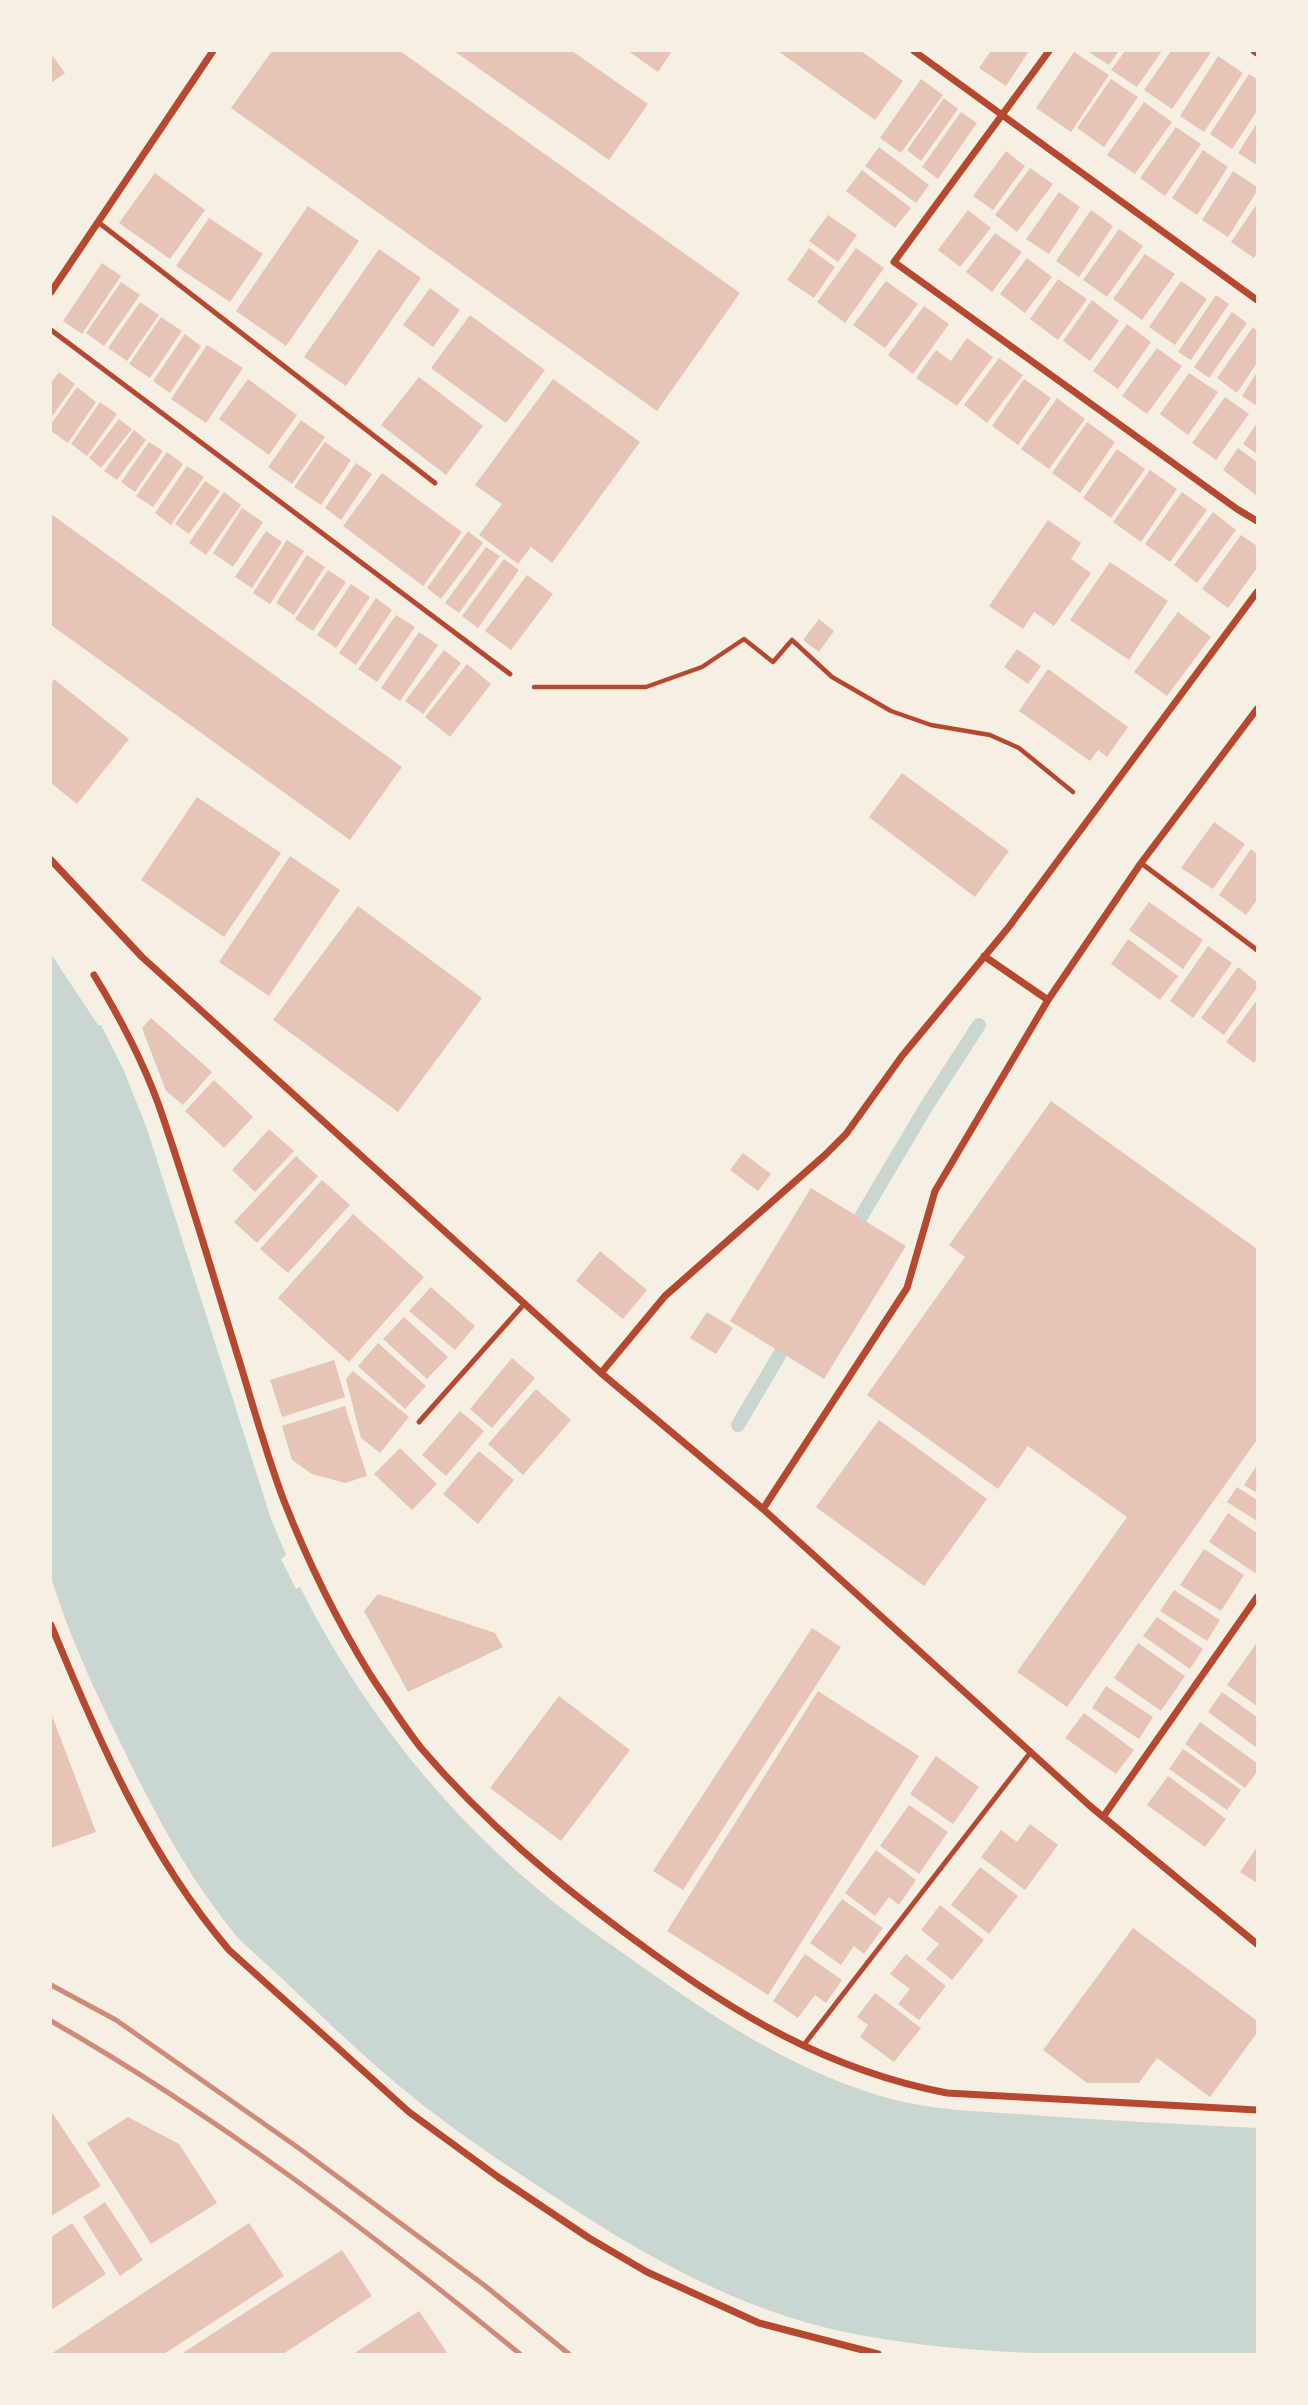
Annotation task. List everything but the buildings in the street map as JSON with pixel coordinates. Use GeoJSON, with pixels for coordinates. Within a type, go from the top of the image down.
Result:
{"type":"FeatureCollection","features":[{"type":"Feature","properties":{"kind":"street"},"geometry":{"type":"LineString","coordinates":[[51,292],[213,51]]}},
{"type":"Feature","properties":{"kind":"street"},"geometry":{"type":"LineString","coordinates":[[914,51],[1257,300]]}},
{"type":"Feature","properties":{"kind":"street"},"geometry":{"type":"LineString","coordinates":[[1049,51],[894,262],[1257,521]]}},
{"type":"Feature","properties":{"kind":"street"},"geometry":{"type":"LineString","coordinates":[[601,1373],[665,1296],[839,1142],[902,1056],[1008,928],[1257,592]]}},
{"type":"Feature","properties":{"kind":"street"},"geometry":{"type":"LineString","coordinates":[[763,1509],[906,1288],[935,1191],[1048,1000],[1141,863],[1257,709]]}},
{"type":"Feature","properties":{"kind":"street"},"geometry":{"type":"LineString","coordinates":[[51,860],[142,957],[601,1373],[763,1509],[1103,1818],[1257,1944]]}},
{"type":"Feature","properties":{"kind":"street"},"geometry":{"type":"LineString","coordinates":[[984,956],[1048,1000]]}},
{"type":"Feature","properties":{"kind":"street"},"geometry":{"type":"LineString","coordinates":[[94,975],[145,1066],[283,1499],[323,1588],[353,1646],[419,1745],[491,1823],[529,1858],[671,1967],[779,2035],[862,2072],[947,2093],[1257,2110]]}},
{"type":"Feature","properties":{"kind":"street"},"geometry":{"type":"LineString","coordinates":[[1103,1818],[1257,1597]]}},
{"type":"Feature","properties":{"kind":"street"},"geometry":{"type":"LineString","coordinates":[[51,1625],[84,1707],[113,1767],[144,1828],[181,1888],[229,1950],[399,2103],[498,2176],[589,2238],[648,2272],[759,2323],[878,2354]]}},
{"type":"Feature","properties":{"kind":"lane"},"geometry":{"type":"LineString","coordinates":[[98,222],[435,482]]}},
{"type":"Feature","properties":{"kind":"lane"},"geometry":{"type":"LineString","coordinates":[[51,330],[510,674]]}},
{"type":"Feature","properties":{"kind":"lane"},"geometry":{"type":"LineString","coordinates":[[1141,863],[1257,950]]}},
{"type":"Feature","properties":{"kind":"lane"},"geometry":{"type":"LineString","coordinates":[[419,1422],[525,1303]]}},
{"type":"Feature","properties":{"kind":"lane"},"geometry":{"type":"LineString","coordinates":[[803,2046],[1030,1753]]}},
{"type":"Feature","properties":{"kind":"path"},"geometry":{"type":"LineString","coordinates":[[510,674],[531,687],[646,687],[702,667],[744,639],[773,662],[792,640],[832,677],[891,711],[931,726],[990,735],[1019,748],[1095,811]]}},
{"type":"Feature","properties":{"kind":"shaded area"},"geometry":{"type":"Polygon","coordinates":[[[51,954],[98,1025],[101,1025],[124,1071],[147,1129],[271,1519],[286,1555],[281,1559],[296,1589],[300,1587],[324,1632],[380,1719],[444,1798],[517,1871],[595,1933],[688,1999],[744,2034],[832,2079],[895,2100],[940,2108],[1257,2128],[1257,2354],[1050,2354],[947,2347],[845,2332],[768,2310],[730,2295],[623,2240],[452,2127],[373,2063],[240,1940],[188,1869],[145,1792],[82,1660],[51,1577],[51,954]]]}},
{"type":"Feature","properties":{"kind":"waterway"},"geometry":{"type":"LineString","coordinates":[[852,1232],[926,1107],[979,1025]]}},
{"type":"Feature","properties":{"kind":"waterway"},"geometry":{"type":"LineString","coordinates":[[738,1425],[790,1337]]}},
{"type":"Feature","properties":{"kind":"railway"},"geometry":{"type":"LineString","coordinates":[[51,1985],[116,2020],[300,2149],[484,2285],[569,2354]]}},
{"type":"Feature","properties":{"kind":"railway"},"geometry":{"type":"LineString","coordinates":[[51,2021],[174,2096],[233,2136],[408,2264],[520,2354]]}}]}
